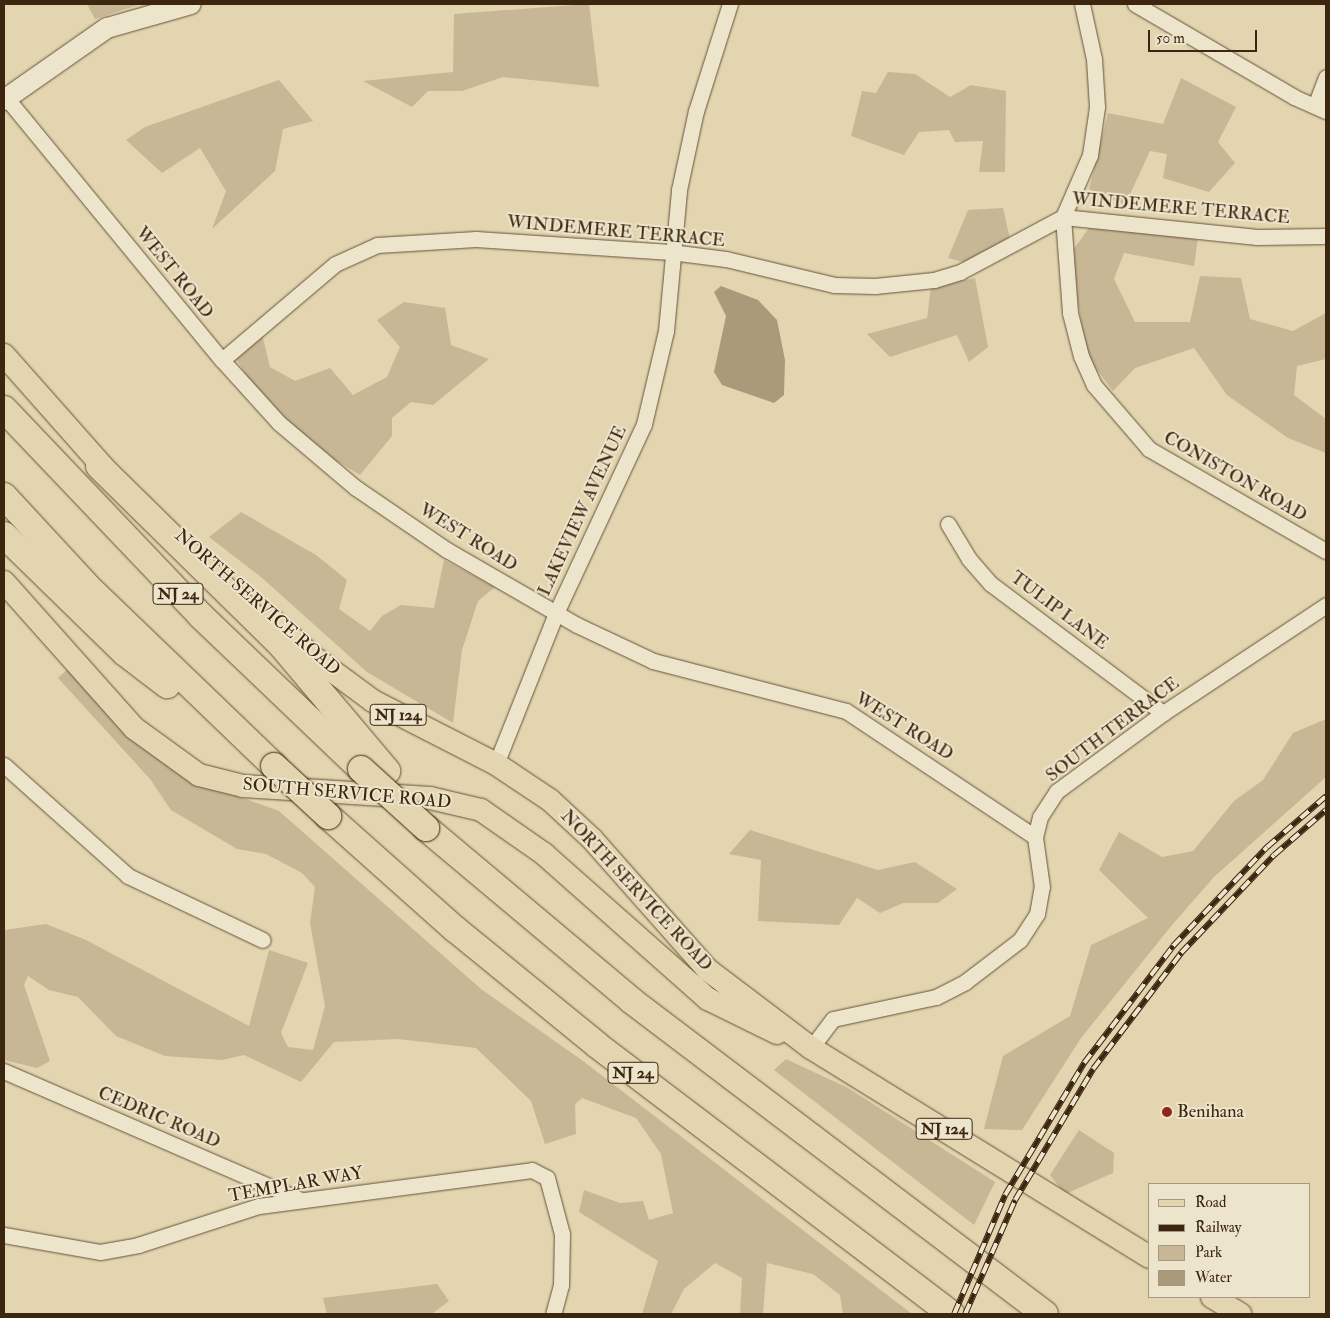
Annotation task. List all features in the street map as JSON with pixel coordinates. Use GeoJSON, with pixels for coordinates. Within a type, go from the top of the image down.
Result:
{"type":"FeatureCollection","features":[{"type":"Feature","properties":{"kind":"highway","name":"NJ 24"},"geometry":{"type":"LineString","coordinates":[[4,409],[145,560],[361,769],[426,828],[632,1001],[1045,1314]]}},
{"type":"Feature","properties":{"kind":"highway"},"geometry":{"type":"LineString","coordinates":[[99,466],[281,645],[388,772],[426,828]]}},
{"type":"Feature","properties":{"kind":"highway","name":"NJ 24"},"geometry":{"type":"LineString","coordinates":[[4,496],[86,585],[274,766],[454,929],[597,1045],[950,1314]]}},
{"type":"Feature","properties":{"kind":"highway"},"geometry":{"type":"LineString","coordinates":[[4,535],[126,653],[274,766]]}},
{"type":"Feature","properties":{"kind":"main road","name":"NORTH SERVICE ROAD"},"geometry":{"type":"LineString","coordinates":[[4,354],[99,466],[312,656],[373,701],[496,764],[569,817],[708,970],[811,1048]]}},
{"type":"Feature","properties":{"kind":"main road","name":"SOUTH SERVICE ROAD"},"geometry":{"type":"LineString","coordinates":[[4,582],[134,728],[199,775],[244,786],[430,798],[482,810],[544,854],[708,999],[811,1048]]}},
{"type":"Feature","properties":{"kind":"main road","name":"NJ 124"},"geometry":{"type":"LineString","coordinates":[[811,1048],[1148,1256]]}},
{"type":"Feature","properties":{"kind":"main road"},"geometry":{"type":"LineString","coordinates":[[1214,1298],[1240,1314]]}},
{"type":"Feature","properties":{"kind":"street"},"geometry":{"type":"LineString","coordinates":[[5,98],[107,28],[191,4]]}},
{"type":"Feature","properties":{"kind":"street","name":"LAKEVIEW AVENUE"},"geometry":{"type":"LineString","coordinates":[[496,764],[556,613],[644,424],[666,331],[671,252],[696,111],[730,4]]}},
{"type":"Feature","properties":{"kind":"street","name":"CONISTON ROAD"},"geometry":{"type":"LineString","coordinates":[[1082,4],[1094,59],[1097,107],[1090,154],[1063,217],[1070,313],[1081,356],[1094,385],[1118,418],[1149,449],[1326,551]]}},
{"type":"Feature","properties":{"kind":"street"},"geometry":{"type":"LineString","coordinates":[[1135,4],[1321,109],[1326,77]]}},
{"type":"Feature","properties":{"kind":"street","name":"WEST ROAD"},"geometry":{"type":"LineString","coordinates":[[5,98],[222,360],[320,461],[447,550],[556,613],[653,661],[846,711],[1035,837]]}},
{"type":"Feature","properties":{"kind":"street","name":"WINDEMERE TERRACE"},"geometry":{"type":"LineString","coordinates":[[222,360],[335,264],[377,245],[476,238],[671,252],[726,259],[834,285],[907,284],[960,272],[1063,217],[1257,237],[1326,236]]}},
{"type":"Feature","properties":{"kind":"street","name":"TULIP LANE"},"geometry":{"type":"LineString","coordinates":[[948,524],[969,559],[992,584],[1163,713]]}},
{"type":"Feature","properties":{"kind":"street","name":"SOUTH TERRACE"},"geometry":{"type":"LineString","coordinates":[[811,1048],[833,1019],[936,997],[965,982],[1020,940],[1034,921],[1040,900],[1035,837],[1040,817],[1057,791],[1163,713],[1326,605]]}},
{"type":"Feature","properties":{"kind":"street"},"geometry":{"type":"LineString","coordinates":[[4,765],[128,876],[263,940]]}},
{"type":"Feature","properties":{"kind":"street","name":"CEDRIC ROAD"},"geometry":{"type":"LineString","coordinates":[[4,1072],[299,1199]]}},
{"type":"Feature","properties":{"kind":"street","name":"TEMPLAR WAY"},"geometry":{"type":"LineString","coordinates":[[4,1236],[81,1252],[110,1250],[259,1206],[299,1199],[540,1172],[547,1178],[563,1248],[553,1314]]}},
{"type":"Feature","properties":{"kind":"green space"},"geometry":{"type":"Polygon","coordinates":[[[87,4],[141,4],[95,19],[87,4]]]}},
{"type":"Feature","properties":{"kind":"green space"},"geometry":{"type":"Polygon","coordinates":[[[589,4],[599,87],[503,77],[462,91],[428,91],[412,107],[363,81],[453,72],[454,14],[589,4]]]}},
{"type":"Feature","properties":{"kind":"green space"},"geometry":{"type":"Polygon","coordinates":[[[888,72],[915,74],[950,97],[971,85],[1006,91],[1005,172],[979,172],[983,141],[955,142],[949,130],[919,132],[904,155],[851,136],[862,91],[876,93],[888,72]]]}},
{"type":"Feature","properties":{"kind":"green space"},"geometry":{"type":"Polygon","coordinates":[[[1181,78],[1236,107],[1218,142],[1235,163],[1209,192],[1163,178],[1167,154],[1150,151],[1125,205],[1089,189],[1108,113],[1163,124],[1181,78]]]}},
{"type":"Feature","properties":{"kind":"green space"},"geometry":{"type":"Polygon","coordinates":[[[279,80],[313,121],[283,129],[275,171],[212,229],[226,191],[200,148],[162,173],[126,140],[145,127],[279,80]]]}},
{"type":"Feature","properties":{"kind":"green space"},"geometry":{"type":"Polygon","coordinates":[[[1003,208],[1010,239],[967,263],[948,258],[968,210],[1003,208]]]}},
{"type":"Feature","properties":{"kind":"green space"},"geometry":{"type":"Polygon","coordinates":[[[1089,228],[1198,238],[1194,266],[1124,253],[1114,279],[1135,322],[1190,322],[1200,276],[1241,278],[1250,319],[1293,331],[1326,313],[1326,359],[1297,366],[1294,395],[1326,419],[1326,453],[1288,438],[1227,395],[1194,348],[1135,368],[1113,391],[1087,357],[1070,254],[1089,228]]]}},
{"type":"Feature","properties":{"kind":"green space"},"geometry":{"type":"Polygon","coordinates":[[[975,278],[988,347],[969,362],[957,335],[890,357],[867,334],[927,318],[931,287],[975,278]]]}},
{"type":"Feature","properties":{"kind":"green space"},"geometry":{"type":"Polygon","coordinates":[[[404,302],[445,308],[451,345],[489,359],[433,405],[411,402],[392,418],[392,436],[360,475],[310,445],[252,384],[235,357],[262,334],[270,367],[295,381],[330,368],[353,395],[387,377],[400,347],[377,320],[404,302]]]}},
{"type":"Feature","properties":{"kind":"green space"},"geometry":{"type":"Polygon","coordinates":[[[241,512],[316,555],[347,580],[339,609],[370,631],[382,616],[401,605],[434,608],[444,560],[495,587],[478,601],[462,650],[453,723],[367,672],[261,577],[209,537],[241,512]]]}},
{"type":"Feature","properties":{"kind":"green space"},"geometry":{"type":"Polygon","coordinates":[[[72,665],[212,787],[279,811],[481,989],[583,1061],[912,1314],[843,1314],[840,1295],[813,1274],[767,1263],[763,1314],[740,1314],[742,1278],[715,1263],[684,1289],[671,1314],[642,1314],[658,1261],[579,1212],[584,1190],[620,1203],[643,1201],[649,1220],[673,1213],[661,1154],[636,1118],[582,1098],[575,1104],[576,1134],[545,1144],[531,1101],[476,1048],[398,1039],[334,1042],[301,1082],[244,1055],[222,1060],[165,1056],[116,1036],[78,997],[49,990],[28,976],[24,985],[50,1061],[37,1068],[4,1060],[4,930],[46,924],[86,940],[249,1026],[269,950],[308,963],[281,1033],[288,1047],[313,1050],[325,1006],[310,923],[315,887],[302,873],[266,854],[237,849],[171,810],[150,779],[58,678],[72,665]]]}},
{"type":"Feature","properties":{"kind":"green space"},"geometry":{"type":"Polygon","coordinates":[[[1326,719],[1326,777],[1214,877],[1172,925],[1081,1038],[1022,1130],[984,1129],[1003,1056],[1070,1016],[1091,945],[1148,918],[1099,870],[1119,832],[1162,857],[1193,851],[1234,801],[1263,780],[1293,733],[1326,719]]]}},
{"type":"Feature","properties":{"kind":"green space"},"geometry":{"type":"Polygon","coordinates":[[[750,830],[878,870],[915,862],[957,889],[938,903],[903,903],[880,913],[857,898],[839,925],[758,921],[761,860],[729,854],[750,830]]]}},
{"type":"Feature","properties":{"kind":"green space"},"geometry":{"type":"Polygon","coordinates":[[[786,1059],[848,1088],[995,1182],[974,1225],[774,1070],[786,1059]]]}},
{"type":"Feature","properties":{"kind":"green space"},"geometry":{"type":"Polygon","coordinates":[[[1079,1130],[1114,1153],[1113,1173],[1065,1194],[1050,1175],[1079,1130]]]}},
{"type":"Feature","properties":{"kind":"green space"},"geometry":{"type":"Polygon","coordinates":[[[437,1284],[449,1301],[432,1314],[327,1314],[323,1298],[437,1284]]]}},
{"type":"Feature","properties":{"kind":"water"},"geometry":{"type":"Polygon","coordinates":[[[721,286],[758,300],[777,320],[785,360],[784,395],[774,403],[722,385],[714,372],[726,316],[714,292],[721,286]]]}},
{"type":"Feature","properties":{"kind":"railway"},"geometry":{"type":"LineString","coordinates":[[954,1314],[1005,1195],[1084,1063],[1173,946],[1267,847],[1326,796]]}},
{"type":"Feature","properties":{"kind":"railway"},"geometry":{"type":"LineString","coordinates":[[965,1314],[1015,1200],[1093,1069],[1181,953],[1274,855],[1326,810]]}},
{"type":"Feature","properties":{"kind":"place","name":"Benihana"},"geometry":{"type":"Point","coordinates":[1167,1112]}}]}
